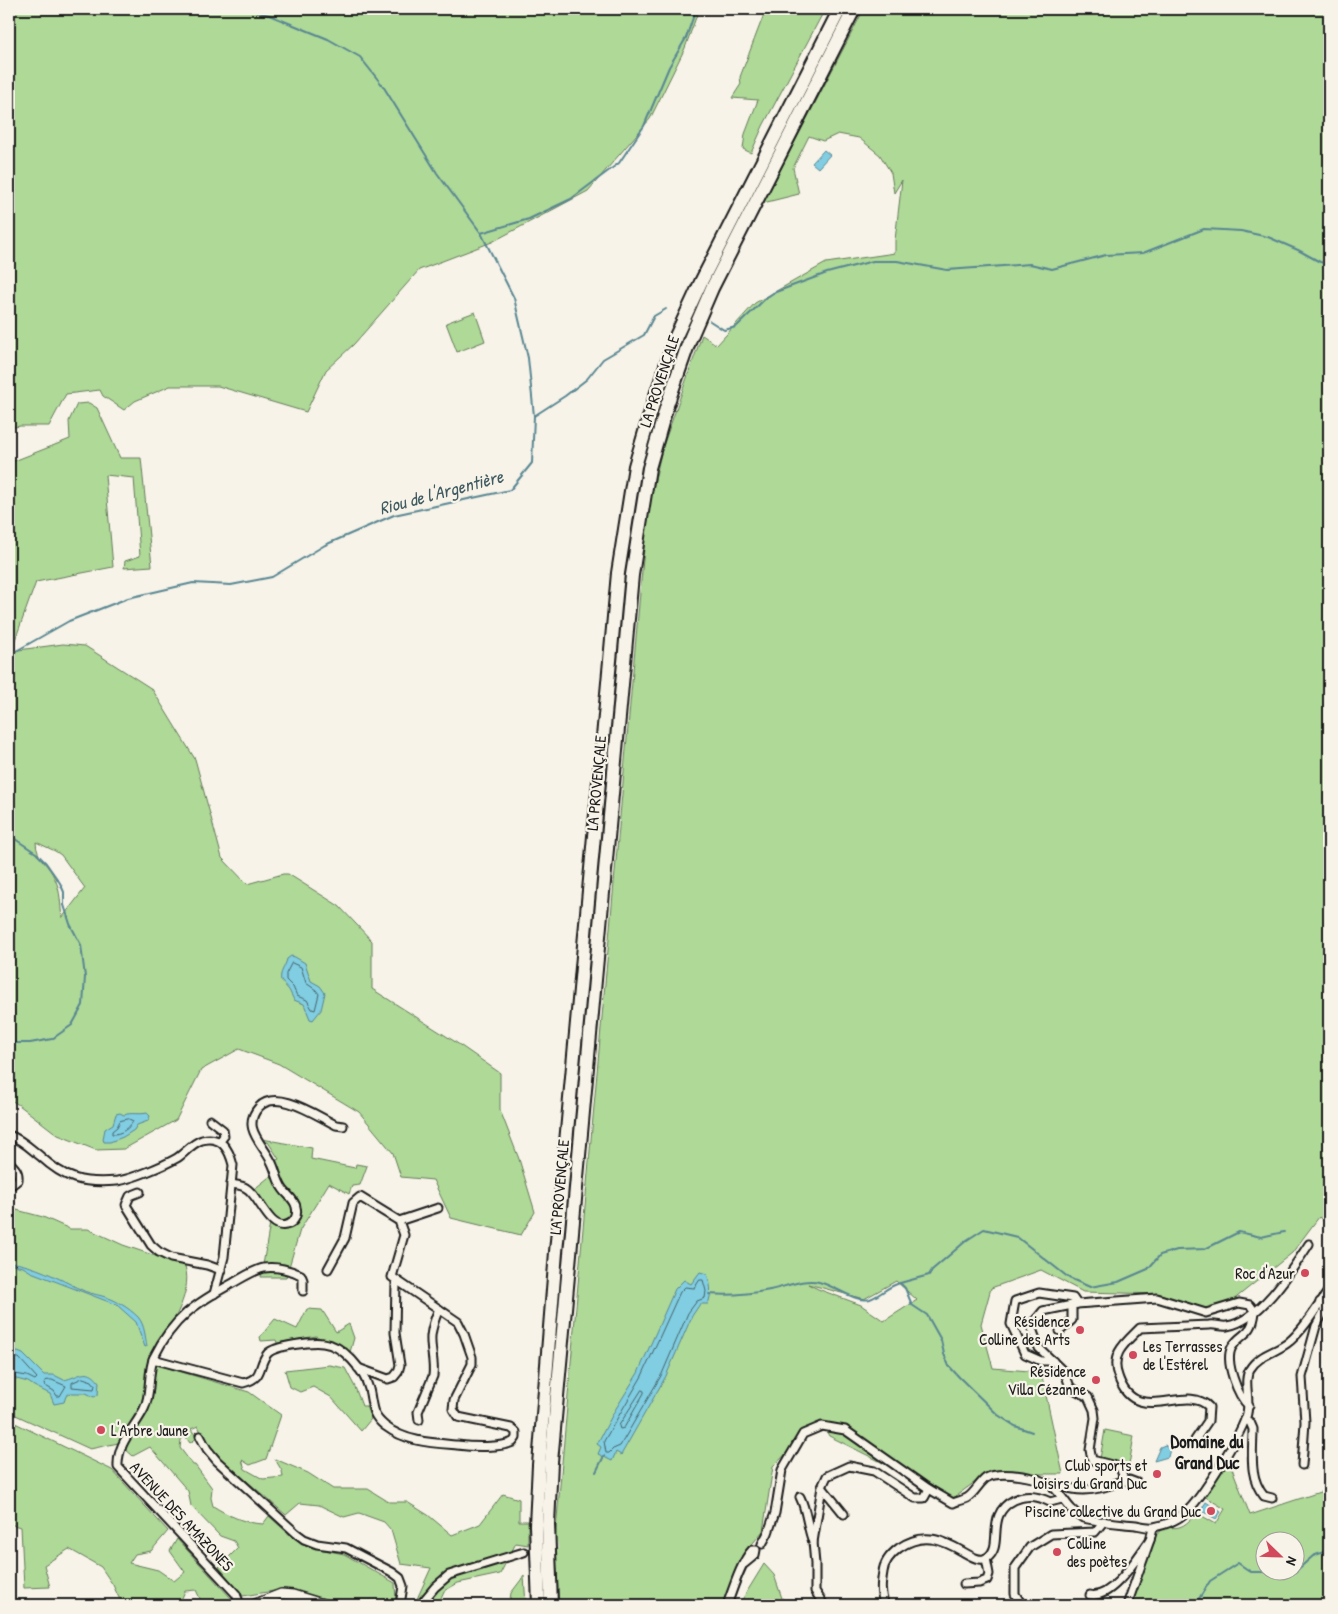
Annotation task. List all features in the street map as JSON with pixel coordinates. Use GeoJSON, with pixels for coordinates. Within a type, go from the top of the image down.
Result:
{"type":"FeatureCollection","features":[{"type":"Feature","properties":{"kind":"highway","name":"LA PROVENÇALE"},"geometry":{"type":"LineString","coordinates":[[540,1605],[536,1525],[539,1464],[618,573],[635,466],[676,336],[701,282],[840,9]]}},
{"type":"Feature","properties":{"kind":"highway","name":"LA PROVENÇALE"},"geometry":{"type":"LineString","coordinates":[[551,1605],[548,1524],[551,1454],[632,575],[649,468],[667,405],[690,339],[708,297],[854,9]]}},
{"type":"Feature","properties":{"kind":"street"},"geometry":{"type":"LineString","coordinates":[[232,1184],[246,1188],[269,1217],[278,1224],[285,1226],[291,1223],[297,1213],[296,1205],[283,1190],[272,1162],[254,1136],[252,1129],[254,1114],[264,1103],[281,1100],[336,1125],[343,1126]]}},
{"type":"Feature","properties":{"kind":"street"},"geometry":{"type":"LineString","coordinates":[[210,1120],[224,1130],[224,1136],[220,1141]]}},
{"type":"Feature","properties":{"kind":"street"},"geometry":{"type":"LineString","coordinates":[[9,1135],[25,1143],[54,1169],[66,1176],[86,1181],[118,1181],[178,1158],[201,1140],[220,1141],[226,1146],[230,1154],[232,1184],[221,1270],[214,1294]]}},
{"type":"Feature","properties":{"kind":"street"},"geometry":{"type":"LineString","coordinates":[[9,1162],[19,1175],[18,1180],[13,1184],[9,1184]]}},
{"type":"Feature","properties":{"kind":"street"},"geometry":{"type":"LineString","coordinates":[[140,1192],[130,1196],[126,1205],[151,1245],[159,1252],[171,1258],[207,1265],[221,1270]]}},
{"type":"Feature","properties":{"kind":"street"},"geometry":{"type":"LineString","coordinates":[[303,1291],[301,1275],[281,1269],[265,1268],[214,1294],[186,1312],[170,1329],[153,1359],[243,1383],[252,1381],[261,1372],[267,1354],[272,1350],[323,1342],[346,1353],[358,1368],[369,1388],[373,1412],[385,1425],[405,1437],[428,1443],[456,1445],[502,1445],[514,1442],[516,1432],[506,1426],[458,1417],[453,1409],[454,1400],[472,1364],[472,1356],[458,1322],[396,1282],[392,1277],[404,1235],[399,1221],[360,1197],[352,1203],[346,1238],[328,1269]]}},
{"type":"Feature","properties":{"kind":"street"},"geometry":{"type":"LineString","coordinates":[[399,1221],[438,1208]]}},
{"type":"Feature","properties":{"kind":"street"},"geometry":{"type":"LineString","coordinates":[[1195,1440],[1208,1421],[1209,1407],[1205,1402],[1196,1399],[1142,1403],[1122,1389],[1115,1368],[1119,1349],[1140,1328],[1212,1324],[1227,1327],[1244,1319],[1255,1312],[1285,1280],[1309,1244]]}},
{"type":"Feature","properties":{"kind":"street"},"geometry":{"type":"LineString","coordinates":[[358,1368],[388,1379],[394,1377],[398,1372],[400,1365],[394,1333],[396,1282]]}},
{"type":"Feature","properties":{"kind":"street"},"geometry":{"type":"LineString","coordinates":[[727,1605],[744,1564],[755,1555],[768,1533],[775,1512],[782,1470],[803,1434],[822,1426],[845,1430],[929,1489],[953,1503],[968,1498],[986,1478],[999,1474],[1013,1474],[1047,1482],[1074,1513],[1083,1518],[1153,1528],[1177,1519],[1190,1509],[1245,1420],[1249,1406],[1246,1381],[1250,1369],[1263,1356],[1290,1341],[1329,1290]]}},
{"type":"Feature","properties":{"kind":"street"},"geometry":{"type":"LineString","coordinates":[[1054,1361],[1041,1361],[1025,1354],[1010,1324],[1015,1301],[1039,1293],[1073,1298],[1072,1320],[1060,1331]]}},
{"type":"Feature","properties":{"kind":"street"},"geometry":{"type":"LineString","coordinates":[[1121,1481],[1123,1476],[1120,1467],[1092,1460],[1090,1450],[1095,1418],[1094,1410],[1088,1397],[1070,1387],[1065,1373],[1039,1348],[1031,1326],[1043,1311],[1074,1305],[1157,1298],[1206,1313],[1239,1303],[1250,1305],[1255,1312],[1254,1322],[1250,1330],[1232,1348],[1230,1363],[1236,1386],[1243,1400],[1249,1406]]}},
{"type":"Feature","properties":{"kind":"street"},"geometry":{"type":"LineString","coordinates":[[1302,1465],[1305,1422],[1302,1378],[1316,1326],[1325,1310],[1320,1302]]}},
{"type":"Feature","properties":{"kind":"street"},"geometry":{"type":"LineString","coordinates":[[419,1420],[418,1412],[433,1376],[431,1338],[432,1327],[439,1309]]}},
{"type":"Feature","properties":{"kind":"street","name":"AVENUE DES AMAZONES"},"geometry":{"type":"LineString","coordinates":[[153,1359],[145,1408],[120,1449],[118,1467],[236,1594],[240,1605]]}},
{"type":"Feature","properties":{"kind":"street"},"geometry":{"type":"LineString","coordinates":[[1245,1420],[1250,1422],[1253,1428],[1253,1474],[1255,1482],[1264,1496],[1272,1498]]}},
{"type":"Feature","properties":{"kind":"street"},"geometry":{"type":"LineString","coordinates":[[200,1436],[207,1449],[217,1461],[296,1533],[317,1544],[346,1548],[400,1578],[403,1586],[400,1605]]}},
{"type":"Feature","properties":{"kind":"street"},"geometry":{"type":"LineString","coordinates":[[813,1542],[822,1487],[827,1476],[849,1466],[874,1471],[915,1498],[924,1498],[929,1489]]}},
{"type":"Feature","properties":{"kind":"street"},"geometry":{"type":"LineString","coordinates":[[1053,1487],[1061,1485],[1071,1489],[1084,1490],[1109,1486],[1121,1481],[1129,1480],[1137,1483]]}},
{"type":"Feature","properties":{"kind":"street"},"geometry":{"type":"LineString","coordinates":[[822,1487],[844,1514]]}},
{"type":"Feature","properties":{"kind":"street"},"geometry":{"type":"LineString","coordinates":[[885,1605],[880,1588],[883,1567],[893,1552],[904,1545],[921,1539],[934,1538],[953,1545],[979,1560],[986,1558],[993,1550],[997,1521],[1000,1512],[1006,1504],[1020,1497],[1028,1496],[1042,1498],[1050,1502],[1062,1499]]}},
{"type":"Feature","properties":{"kind":"street"},"geometry":{"type":"LineString","coordinates":[[800,1497],[806,1509],[807,1527],[813,1542],[816,1564],[815,1591],[824,1605]]}},
{"type":"Feature","properties":{"kind":"street"},"geometry":{"type":"LineString","coordinates":[[1022,1605],[1015,1594],[1015,1568],[1030,1547],[1052,1534],[1095,1532],[1104,1521]]}},
{"type":"Feature","properties":{"kind":"street"},"geometry":{"type":"LineString","coordinates":[[1126,1605],[1153,1528]]}},
{"type":"Feature","properties":{"kind":"street"},"geometry":{"type":"LineString","coordinates":[[1090,1595],[1102,1594],[1118,1583],[1150,1540]]}},
{"type":"Feature","properties":{"kind":"street"},"geometry":{"type":"LineString","coordinates":[[420,1605],[435,1587],[450,1575],[524,1552]]}},
{"type":"Feature","properties":{"kind":"street"},"geometry":{"type":"LineString","coordinates":[[964,1584],[979,1583],[987,1580],[989,1574],[986,1558]]}},
{"type":"Feature","properties":{"kind":"street"},"geometry":{"type":"LineString","coordinates":[[253,1605],[281,1594],[293,1595],[326,1605]]}},
{"type":"Feature","properties":{"kind":"green space"},"geometry":{"type":"Polygon","coordinates":[[[9,9],[699,9],[685,48],[650,119],[588,191],[492,242],[419,270],[354,344],[326,370],[306,412],[218,386],[170,386],[135,401],[124,410],[103,396],[100,390],[66,394],[49,426],[9,428],[9,9]]]}},
{"type":"Feature","properties":{"kind":"green space"},"geometry":{"type":"Polygon","coordinates":[[[766,9],[825,9],[763,126],[751,153],[743,149],[745,134],[758,100],[732,98],[741,84],[740,77],[766,9]]]}},
{"type":"Feature","properties":{"kind":"green space"},"geometry":{"type":"Polygon","coordinates":[[[864,9],[1329,9],[1329,1226],[1319,1217],[1292,1253],[1232,1301],[1207,1310],[1160,1294],[1083,1292],[1041,1270],[991,1288],[981,1324],[993,1368],[1041,1372],[1063,1474],[986,1474],[953,1498],[829,1436],[821,1421],[812,1427],[773,1467],[763,1531],[748,1549],[727,1595],[740,1603],[764,1564],[774,1575],[784,1604],[813,1600],[817,1605],[559,1605],[555,1541],[647,515],[662,449],[702,335],[717,345],[755,303],[826,263],[895,253],[902,180],[894,193],[891,173],[880,155],[859,138],[838,134],[823,141],[809,136],[793,168],[799,194],[763,203],[864,9]],[[896,1281],[864,1299],[808,1284],[861,1305],[884,1321],[917,1300],[896,1281]]]}},
{"type":"Feature","properties":{"kind":"green space"},"geometry":{"type":"Polygon","coordinates":[[[475,312],[485,341],[457,352],[446,323],[475,312]]]}},
{"type":"Feature","properties":{"kind":"green space"},"geometry":{"type":"Polygon","coordinates":[[[89,403],[97,408],[120,458],[141,458],[152,566],[124,568],[125,561],[140,556],[134,478],[105,475],[113,567],[36,582],[11,651],[63,644],[85,646],[152,689],[195,759],[222,858],[247,884],[288,874],[339,906],[372,941],[372,989],[454,1041],[500,1073],[500,1110],[519,1159],[535,1212],[521,1235],[451,1218],[433,1180],[401,1177],[393,1153],[359,1112],[279,1064],[239,1049],[201,1070],[176,1120],[124,1149],[96,1150],[58,1135],[9,1099],[9,463],[70,439],[69,421],[77,404],[89,403]],[[36,842],[40,857],[57,884],[62,918],[85,888],[61,855],[36,842]]]}},
{"type":"Feature","properties":{"kind":"green space"},"geometry":{"type":"Polygon","coordinates":[[[262,1139],[312,1148],[311,1159],[355,1168],[356,1164],[367,1166],[360,1185],[352,1186],[349,1194],[329,1183],[300,1230],[286,1277],[261,1277],[271,1217],[253,1190],[278,1170],[275,1161],[279,1159],[268,1142],[265,1143],[262,1139]]]}},
{"type":"Feature","properties":{"kind":"green space"},"geometry":{"type":"Polygon","coordinates":[[[9,1208],[43,1217],[70,1229],[88,1229],[123,1245],[185,1266],[186,1290],[182,1302],[171,1326],[151,1357],[168,1368],[249,1392],[281,1415],[266,1459],[250,1465],[242,1460],[245,1469],[263,1479],[283,1477],[282,1471],[275,1459],[308,1473],[333,1489],[368,1489],[389,1502],[407,1502],[428,1515],[452,1535],[480,1524],[503,1494],[519,1499],[519,1521],[528,1521],[528,1545],[516,1543],[500,1574],[458,1583],[444,1591],[438,1605],[417,1605],[416,1601],[431,1568],[401,1564],[391,1530],[384,1522],[359,1513],[344,1517],[319,1505],[300,1503],[286,1515],[209,1448],[198,1426],[191,1429],[197,1438],[190,1443],[185,1436],[181,1440],[180,1448],[212,1488],[211,1498],[213,1506],[243,1521],[263,1524],[269,1516],[291,1536],[309,1547],[344,1554],[395,1583],[396,1602],[384,1600],[376,1603],[376,1605],[333,1605],[303,1593],[286,1589],[243,1596],[219,1567],[225,1561],[229,1566],[233,1563],[228,1558],[238,1548],[234,1541],[220,1536],[191,1506],[188,1491],[150,1447],[133,1456],[125,1449],[146,1413],[140,1412],[123,1442],[90,1449],[9,1412],[9,1208]]]}},
{"type":"Feature","properties":{"kind":"green space"},"geometry":{"type":"Polygon","coordinates":[[[307,1309],[322,1310],[336,1332],[349,1324],[354,1338],[350,1352],[316,1336],[277,1343],[276,1340],[261,1341],[260,1337],[275,1319],[297,1329],[307,1309]]]}},
{"type":"Feature","properties":{"kind":"green space"},"geometry":{"type":"Polygon","coordinates":[[[329,1365],[345,1368],[362,1406],[366,1406],[371,1419],[361,1431],[331,1397],[313,1387],[300,1392],[290,1387],[285,1370],[329,1365]]]}},
{"type":"Feature","properties":{"kind":"green space"},"geometry":{"type":"Polygon","coordinates":[[[15,1423],[112,1470],[168,1531],[151,1551],[135,1554],[129,1563],[158,1570],[174,1581],[185,1572],[170,1551],[177,1539],[231,1598],[233,1605],[203,1605],[196,1590],[185,1591],[179,1605],[130,1605],[119,1598],[101,1567],[69,1549],[44,1565],[50,1587],[24,1588],[21,1527],[9,1524],[9,1433],[11,1434],[15,1423]]]}},
{"type":"Feature","properties":{"kind":"green space"},"geometry":{"type":"Polygon","coordinates":[[[1105,1430],[1134,1436],[1129,1465],[1100,1459],[1105,1430]]]}},
{"type":"Feature","properties":{"kind":"green space"},"geometry":{"type":"Polygon","coordinates":[[[1228,1458],[1250,1515],[1329,1489],[1329,1605],[1123,1605],[1157,1534],[1166,1527],[1180,1527],[1197,1513],[1216,1524],[1225,1509],[1204,1496],[1228,1458]]]}},
{"type":"Feature","properties":{"kind":"green space"},"geometry":{"type":"Polygon","coordinates":[[[524,1576],[526,1605],[509,1605],[511,1593],[524,1576]]]}},
{"type":"Feature","properties":{"kind":"water"},"geometry":{"type":"Polygon","coordinates":[[[824,150],[830,155],[818,168],[812,163],[824,150]]]}},
{"type":"Feature","properties":{"kind":"water"},"geometry":{"type":"Polygon","coordinates":[[[291,956],[305,963],[311,981],[320,986],[325,993],[321,1010],[313,1020],[310,1019],[304,1004],[294,1000],[289,990],[281,981],[281,972],[287,959],[291,956]]]}},
{"type":"Feature","properties":{"kind":"water"},"geometry":{"type":"Polygon","coordinates":[[[147,1113],[150,1116],[148,1121],[137,1125],[134,1130],[123,1137],[110,1142],[104,1142],[105,1129],[113,1124],[116,1114],[124,1115],[147,1113]]]}},
{"type":"Feature","properties":{"kind":"water"},"geometry":{"type":"Polygon","coordinates":[[[9,1262],[37,1269],[83,1290],[107,1297],[122,1304],[140,1320],[147,1346],[145,1347],[136,1322],[117,1305],[31,1272],[23,1267],[9,1264],[9,1262]]]}},
{"type":"Feature","properties":{"kind":"water"},"geometry":{"type":"Polygon","coordinates":[[[700,1272],[707,1274],[709,1282],[708,1304],[700,1304],[692,1316],[666,1376],[621,1455],[616,1452],[612,1461],[598,1454],[601,1447],[597,1444],[638,1373],[675,1289],[684,1280],[691,1284],[700,1272]]]}},
{"type":"Feature","properties":{"kind":"water"},"geometry":{"type":"Polygon","coordinates":[[[18,1352],[23,1354],[44,1375],[54,1375],[64,1380],[83,1374],[95,1377],[99,1382],[98,1395],[94,1397],[86,1393],[70,1393],[66,1396],[64,1402],[54,1404],[50,1394],[28,1382],[9,1377],[9,1353],[18,1352]]]}},
{"type":"Feature","properties":{"kind":"water"},"geometry":{"type":"Polygon","coordinates":[[[1165,1445],[1170,1449],[1168,1457],[1154,1461],[1160,1447],[1165,1445]]]}},
{"type":"Feature","properties":{"kind":"water","name":"Piscine collective du Grand Duc"},"geometry":{"type":"Polygon","coordinates":[[[1206,1502],[1221,1512],[1216,1519],[1201,1510],[1206,1502]]]}},
{"type":"Feature","properties":{"kind":"waterway","name":"Riou de l'Argentière"},"geometry":{"type":"LineString","coordinates":[[9,655],[69,621],[128,598],[193,583],[231,585],[272,577],[325,545],[394,515],[510,490],[532,463],[534,416],[528,358],[514,298],[481,233],[437,173],[383,86],[360,57],[328,39],[269,15],[247,9]]}},
{"type":"Feature","properties":{"kind":"waterway"},"geometry":{"type":"LineString","coordinates":[[481,233],[529,219],[571,199],[619,163],[644,126],[669,67],[686,38],[696,9]]}},
{"type":"Feature","properties":{"kind":"waterway"},"geometry":{"type":"LineString","coordinates":[[710,321],[724,330],[736,327],[773,293],[827,273],[873,261],[897,261],[947,270],[1030,264],[1052,269],[1106,255],[1143,253],[1204,229],[1241,231],[1268,237],[1320,262],[1329,264]]}},
{"type":"Feature","properties":{"kind":"waterway"},"geometry":{"type":"LineString","coordinates":[[534,416],[587,379],[603,359],[644,335],[654,316],[666,309]]}},
{"type":"Feature","properties":{"kind":"waterway","name":"Riou de l'Argentière"},"geometry":{"type":"LineString","coordinates":[[9,837],[36,853],[46,863],[60,883],[64,892],[64,905],[70,924],[81,945],[85,977],[83,1005],[72,1025],[52,1039],[30,1043],[9,1043]]}},
{"type":"Feature","properties":{"kind":"waterway"},"geometry":{"type":"LineString","coordinates":[[900,1283],[929,1275],[932,1270],[967,1240],[984,1229],[1017,1237],[1069,1278],[1090,1287],[1118,1282],[1148,1269],[1160,1255],[1177,1250],[1205,1249],[1239,1232],[1261,1237],[1284,1232]]}},
{"type":"Feature","properties":{"kind":"waterway"},"geometry":{"type":"LineString","coordinates":[[709,1294],[747,1294],[813,1281],[864,1300],[870,1299],[900,1283],[905,1288],[912,1305],[927,1315],[941,1340],[949,1366],[998,1415],[1015,1426],[1032,1432]]}},
{"type":"Feature","properties":{"kind":"waterway"},"geometry":{"type":"LineString","coordinates":[[596,1472],[604,1456]]}},
{"type":"Feature","properties":{"kind":"waterway"},"geometry":{"type":"LineString","coordinates":[[1306,1562],[1313,1556],[1329,1550]]}},
{"type":"Feature","properties":{"kind":"waterway"},"geometry":{"type":"LineString","coordinates":[[1195,1605],[1210,1581],[1238,1563],[1251,1572],[1256,1572]]}},
{"type":"Feature","properties":{"kind":"tunnel"},"geometry":{"type":"LineString","coordinates":[[524,1552],[558,1545]]}},
{"type":"Feature","properties":{"kind":"place","name":"Roc d'Azur"},"geometry":{"type":"Point","coordinates":[1305,1273]}},
{"type":"Feature","properties":{"kind":"place","name":"Résidence Colline des Arts"},"geometry":{"type":"Point","coordinates":[1080,1330]}},
{"type":"Feature","properties":{"kind":"place","name":"Les Terrasses de l'Estérel"},"geometry":{"type":"Point","coordinates":[1133,1355]}},
{"type":"Feature","properties":{"kind":"place","name":"Résidence Villa Cézanne"},"geometry":{"type":"Point","coordinates":[1096,1380]}},
{"type":"Feature","properties":{"kind":"place","name":"L'Arbre Jaune"},"geometry":{"type":"Point","coordinates":[101,1430]}},
{"type":"Feature","properties":{"kind":"place","name":"Club sports et loisirs du Grand Duc"},"geometry":{"type":"Point","coordinates":[1157,1474]}},
{"type":"Feature","properties":{"kind":"place","name":"Piscine collective du Grand Duc"},"geometry":{"type":"Point","coordinates":[1211,1511]}},
{"type":"Feature","properties":{"kind":"place","name":"Colline des poètes"},"geometry":{"type":"Point","coordinates":[1057,1552]}},
{"type":"Feature","properties":{"kind":"district","name":"Domaine du Grand Duc"},"geometry":{"type":"Point","coordinates":[1207,1451]}}]}
